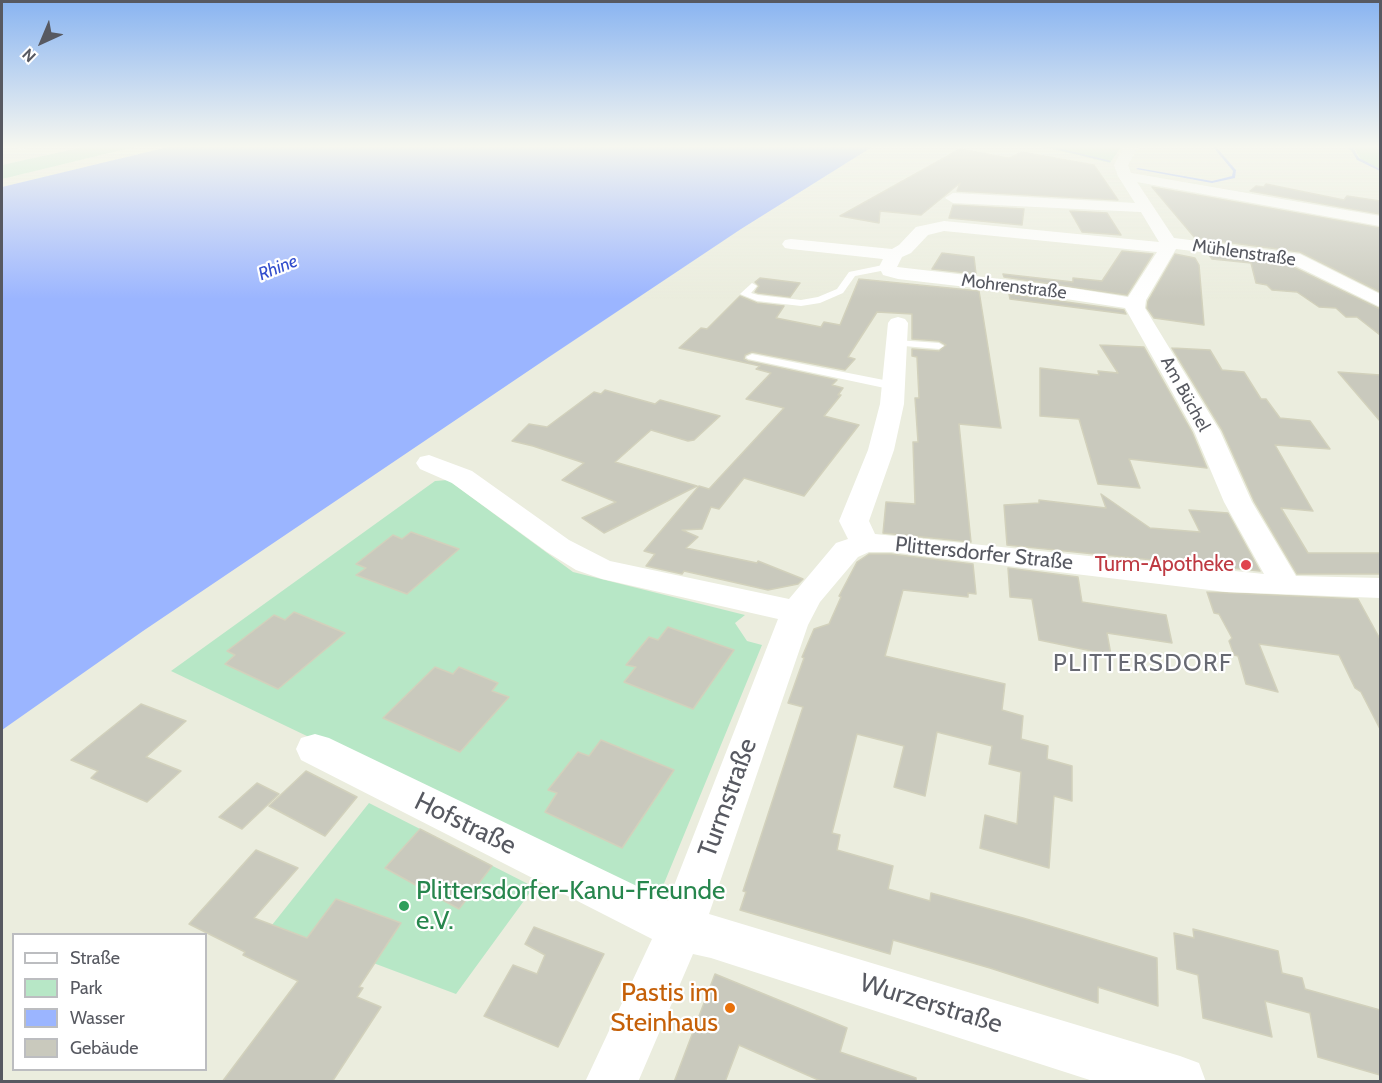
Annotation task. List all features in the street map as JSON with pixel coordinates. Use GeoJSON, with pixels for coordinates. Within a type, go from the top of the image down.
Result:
{"type":"FeatureCollection","features":[{"type":"Feature","properties":{"kind":"street"},"geometry":{"type":"LineString","coordinates":[[952,198],[1146,208]]}},
{"type":"Feature","properties":{"kind":"street"},"geometry":{"type":"LineString","coordinates":[[1135,304],[1169,245],[1139,198]]}},
{"type":"Feature","properties":{"kind":"street"},"geometry":{"type":"LineString","coordinates":[[1247,198],[1380,221]]}},
{"type":"Feature","properties":{"kind":"street","name":"Mühlenstraße"},"geometry":{"type":"LineString","coordinates":[[892,264],[922,231],[944,226],[1294,258],[1380,301]]}},
{"type":"Feature","properties":{"kind":"street","name":"Mohrenstraße"},"geometry":{"type":"LineString","coordinates":[[791,243],[879,254],[892,264],[1135,304]]}},
{"type":"Feature","properties":{"kind":"street","name":"Am Büchel"},"geometry":{"type":"LineString","coordinates":[[1135,304],[1140,319],[1164,355],[1207,431],[1238,502],[1286,586]]}},
{"type":"Feature","properties":{"kind":"street"},"geometry":{"type":"LineString","coordinates":[[865,543],[854,521],[881,450],[894,386],[897,333]]}},
{"type":"Feature","properties":{"kind":"street"},"geometry":{"type":"LineString","coordinates":[[429,463],[462,477],[558,546],[587,563],[797,612]]}},
{"type":"Feature","properties":{"kind":"street","name":"Plittersdorfer Straße"},"geometry":{"type":"LineString","coordinates":[[797,612],[836,560],[847,550],[865,543],[902,544],[1226,582],[1377,594]]}},
{"type":"Feature","properties":{"kind":"street","name":"Turmstraße"},"geometry":{"type":"LineString","coordinates":[[611,1082],[680,930],[797,612]]}},
{"type":"Feature","properties":{"kind":"street","name":"Hofstraße"},"geometry":{"type":"LineString","coordinates":[[315,749],[680,930]]}},
{"type":"Feature","properties":{"kind":"street","name":"Wurzerstraße"},"geometry":{"type":"LineString","coordinates":[[680,930],[711,936],[1180,1082]]}},
{"type":"Feature","properties":{"kind":"lane"},"geometry":{"type":"LineString","coordinates":[[752,286],[746,294],[757,298],[801,303],[820,300],[840,291],[852,274],[892,264]]}},
{"type":"Feature","properties":{"kind":"lane"},"geometry":{"type":"LineString","coordinates":[[897,333],[939,346]]}},
{"type":"Feature","properties":{"kind":"lane"},"geometry":{"type":"LineString","coordinates":[[752,357],[894,386]]}},
{"type":"Feature","properties":{"kind":"green space"},"geometry":{"type":"Polygon","coordinates":[[[448,480],[573,572],[745,615],[735,623],[747,641],[762,645],[656,903],[171,671],[435,481],[448,480]]]}},
{"type":"Feature","properties":{"kind":"green space","name":"Plittersdorfer-Kanu-Freunde e.V."},"geometry":{"type":"Polygon","coordinates":[[[369,803],[534,887],[456,994],[272,925],[369,803]]]}},
{"type":"Feature","properties":{"kind":"water","name":"Rhine"},"geometry":{"type":"Polygon","coordinates":[[[2,198],[791,198],[549,357],[143,631],[2,730],[2,198]]]}},
{"type":"Feature","properties":{"kind":"building"},"geometry":{"type":"Polygon","coordinates":[[[873,198],[942,198],[921,215],[880,211],[879,223],[840,216],[873,198]]]}},
{"type":"Feature","properties":{"kind":"building"},"geometry":{"type":"Polygon","coordinates":[[[1074,198],[1116,198],[1118,200],[1074,198]]]}},
{"type":"Feature","properties":{"kind":"building"},"geometry":{"type":"Polygon","coordinates":[[[1161,198],[1211,198],[1380,228],[1380,292],[1300,252],[1195,238],[1161,198]]]}},
{"type":"Feature","properties":{"kind":"building"},"geometry":{"type":"Polygon","coordinates":[[[1287,198],[1332,198],[1344,200],[1346,198],[1357,198],[1380,201],[1380,214],[1287,198]]]}},
{"type":"Feature","properties":{"kind":"building"},"geometry":{"type":"Polygon","coordinates":[[[953,205],[1024,209],[1022,225],[949,218],[953,205]]]}},
{"type":"Feature","properties":{"kind":"building"},"geometry":{"type":"Polygon","coordinates":[[[1070,211],[1107,213],[1121,235],[1082,232],[1070,211]]]}},
{"type":"Feature","properties":{"kind":"building"},"geometry":{"type":"Polygon","coordinates":[[[1122,251],[1153,254],[1127,295],[1004,277],[1003,274],[1073,282],[1073,278],[1102,281],[1122,251]]]}},
{"type":"Feature","properties":{"kind":"building"},"geometry":{"type":"Polygon","coordinates":[[[942,253],[974,257],[976,274],[932,269],[942,253]]]}},
{"type":"Feature","properties":{"kind":"building"},"geometry":{"type":"Polygon","coordinates":[[[1175,254],[1195,258],[1199,265],[1204,325],[1154,318],[1147,308],[1148,301],[1175,254]]]}},
{"type":"Feature","properties":{"kind":"building"},"geometry":{"type":"Polygon","coordinates":[[[1209,255],[1289,265],[1380,309],[1380,335],[1357,317],[1346,317],[1336,308],[1319,307],[1297,292],[1272,290],[1267,285],[1256,283],[1251,263],[1212,259],[1209,255]]]}},
{"type":"Feature","properties":{"kind":"building"},"geometry":{"type":"Polygon","coordinates":[[[760,278],[800,283],[790,297],[758,293],[755,292],[759,286],[755,282],[760,278]]]}},
{"type":"Feature","properties":{"kind":"building"},"geometry":{"type":"Polygon","coordinates":[[[859,279],[979,291],[1001,428],[959,424],[971,542],[883,533],[886,502],[915,504],[913,442],[918,442],[915,398],[919,398],[917,357],[912,356],[912,349],[939,351],[946,345],[939,341],[912,339],[912,314],[877,312],[848,357],[855,359],[845,370],[752,352],[745,355],[744,359],[748,361],[837,380],[832,385],[843,388],[838,395],[841,395],[824,416],[859,425],[804,496],[744,478],[719,509],[711,507],[702,529],[682,530],[698,537],[686,548],[757,563],[758,561],[803,579],[798,584],[768,590],[684,571],[682,574],[646,566],[655,554],[644,551],[699,486],[709,489],[784,408],[746,399],[771,373],[756,369],[760,366],[679,348],[701,328],[707,329],[740,296],[757,303],[784,306],[776,318],[821,327],[824,322],[840,325],[859,279]]]}},
{"type":"Feature","properties":{"kind":"building"},"geometry":{"type":"Polygon","coordinates":[[[1009,294],[1124,310],[1126,314],[1010,299],[1009,294]]]}},
{"type":"Feature","properties":{"kind":"building"},"geometry":{"type":"Polygon","coordinates":[[[1100,345],[1144,347],[1192,432],[1207,468],[1129,459],[1140,488],[1098,484],[1079,419],[1040,416],[1040,368],[1099,375],[1098,371],[1118,373],[1100,345]]]}},
{"type":"Feature","properties":{"kind":"building"},"geometry":{"type":"Polygon","coordinates":[[[1172,348],[1210,350],[1222,370],[1244,372],[1261,399],[1266,399],[1280,418],[1310,421],[1330,449],[1275,445],[1313,511],[1281,508],[1308,553],[1380,553],[1380,574],[1297,574],[1254,501],[1222,430],[1172,348]]]}},
{"type":"Feature","properties":{"kind":"building"},"geometry":{"type":"Polygon","coordinates":[[[1338,372],[1380,375],[1380,421],[1338,372]]]}},
{"type":"Feature","properties":{"kind":"building"},"geometry":{"type":"Polygon","coordinates":[[[605,390],[655,404],[660,400],[720,416],[694,440],[688,441],[651,430],[615,462],[697,486],[604,533],[582,518],[616,502],[562,480],[584,463],[512,441],[529,424],[547,427],[594,392],[601,394],[605,390]]]}},
{"type":"Feature","properties":{"kind":"building"},"geometry":{"type":"Polygon","coordinates":[[[1101,494],[1150,528],[1200,532],[1189,510],[1228,513],[1260,571],[1007,545],[1004,505],[1039,503],[1039,500],[1106,508],[1101,494]]]}},
{"type":"Feature","properties":{"kind":"building"},"geometry":{"type":"Polygon","coordinates":[[[411,532],[459,549],[407,594],[356,575],[366,568],[356,564],[393,535],[402,539],[411,532]]]}},
{"type":"Feature","properties":{"kind":"building"},"geometry":{"type":"Polygon","coordinates":[[[869,554],[891,554],[973,564],[976,594],[968,593],[968,597],[903,590],[885,656],[1005,684],[1002,710],[1023,716],[1021,739],[1048,746],[1047,759],[1072,766],[1072,801],[1054,796],[1049,868],[980,848],[985,815],[1017,824],[1021,772],[989,764],[992,746],[937,732],[925,796],[894,787],[904,746],[857,734],[832,833],[840,835],[837,850],[893,866],[888,889],[930,901],[931,893],[1157,958],[1158,1006],[1098,987],[1098,1003],[893,940],[890,954],[740,910],[746,892],[743,891],[803,707],[788,703],[804,658],[802,657],[814,629],[829,624],[841,597],[839,596],[857,562],[869,554]]]}},
{"type":"Feature","properties":{"kind":"building"},"geometry":{"type":"Polygon","coordinates":[[[1008,568],[1078,577],[1082,602],[1166,615],[1172,643],[1107,633],[1111,655],[1039,640],[1032,599],[1010,597],[1008,568]]]}},
{"type":"Feature","properties":{"kind":"building"},"geometry":{"type":"Polygon","coordinates":[[[1207,592],[1358,599],[1380,639],[1380,729],[1361,692],[1355,688],[1339,655],[1259,644],[1278,692],[1246,684],[1238,656],[1234,655],[1229,641],[1232,638],[1219,614],[1214,613],[1207,592]]]}},
{"type":"Feature","properties":{"kind":"building"},"geometry":{"type":"Polygon","coordinates":[[[294,612],[345,633],[278,689],[225,664],[235,655],[227,651],[274,615],[285,620],[294,612]]]}},
{"type":"Feature","properties":{"kind":"building"},"geometry":{"type":"Polygon","coordinates":[[[668,627],[734,650],[693,709],[624,682],[636,667],[626,665],[649,637],[658,640],[668,627]]]}},
{"type":"Feature","properties":{"kind":"building"},"geometry":{"type":"Polygon","coordinates":[[[435,667],[453,674],[459,667],[498,683],[492,691],[509,697],[460,752],[383,718],[435,667]]]}},
{"type":"Feature","properties":{"kind":"building"},"geometry":{"type":"Polygon","coordinates":[[[141,704],[186,721],[146,757],[181,771],[147,802],[91,778],[98,771],[71,760],[141,704]]]}},
{"type":"Feature","properties":{"kind":"building"},"geometry":{"type":"Polygon","coordinates":[[[601,740],[674,770],[622,848],[545,812],[557,793],[548,790],[578,752],[589,756],[601,740]]]}},
{"type":"Feature","properties":{"kind":"building"},"geometry":{"type":"Polygon","coordinates":[[[306,771],[357,797],[325,836],[269,806],[306,771]]]}},
{"type":"Feature","properties":{"kind":"building"},"geometry":{"type":"Polygon","coordinates":[[[257,783],[279,794],[242,829],[219,817],[257,783]]]}},
{"type":"Feature","properties":{"kind":"building"},"geometry":{"type":"Polygon","coordinates":[[[420,829],[492,866],[459,909],[385,868],[420,829]]]}},
{"type":"Feature","properties":{"kind":"building"},"geometry":{"type":"Polygon","coordinates":[[[256,850],[298,868],[254,918],[307,938],[336,899],[401,923],[359,987],[363,988],[357,997],[381,1007],[332,1082],[222,1082],[298,981],[243,955],[245,952],[189,924],[256,850]]]}},
{"type":"Feature","properties":{"kind":"building"},"geometry":{"type":"Polygon","coordinates":[[[534,927],[604,954],[558,1047],[484,1016],[513,965],[537,974],[545,955],[525,944],[534,927]]]}},
{"type":"Feature","properties":{"kind":"building"},"geometry":{"type":"Polygon","coordinates":[[[1193,929],[1278,951],[1282,973],[1302,978],[1305,989],[1380,1010],[1380,1075],[1318,1057],[1310,1013],[1265,1001],[1272,1037],[1203,1018],[1198,975],[1177,969],[1174,933],[1194,938],[1193,929]]]}},
{"type":"Feature","properties":{"kind":"building"},"geometry":{"type":"Polygon","coordinates":[[[715,974],[847,1028],[840,1052],[916,1078],[916,1082],[823,1082],[739,1045],[725,1082],[674,1082],[715,974]]]}},
{"type":"Feature","properties":{"kind":"place","name":"Turm-Apotheke"},"geometry":{"type":"Point","coordinates":[1246,565]}},
{"type":"Feature","properties":{"kind":"place","name":"Plittersdorfer-Kanu-Freunde e.V."},"geometry":{"type":"Point","coordinates":[404,906]}},
{"type":"Feature","properties":{"kind":"place","name":"Pastis im Steinhaus"},"geometry":{"type":"Point","coordinates":[730,1008]}},
{"type":"Feature","properties":{"kind":"district","name":"PLITTERSDORF"},"geometry":{"type":"Point","coordinates":[1143,664]}}]}
